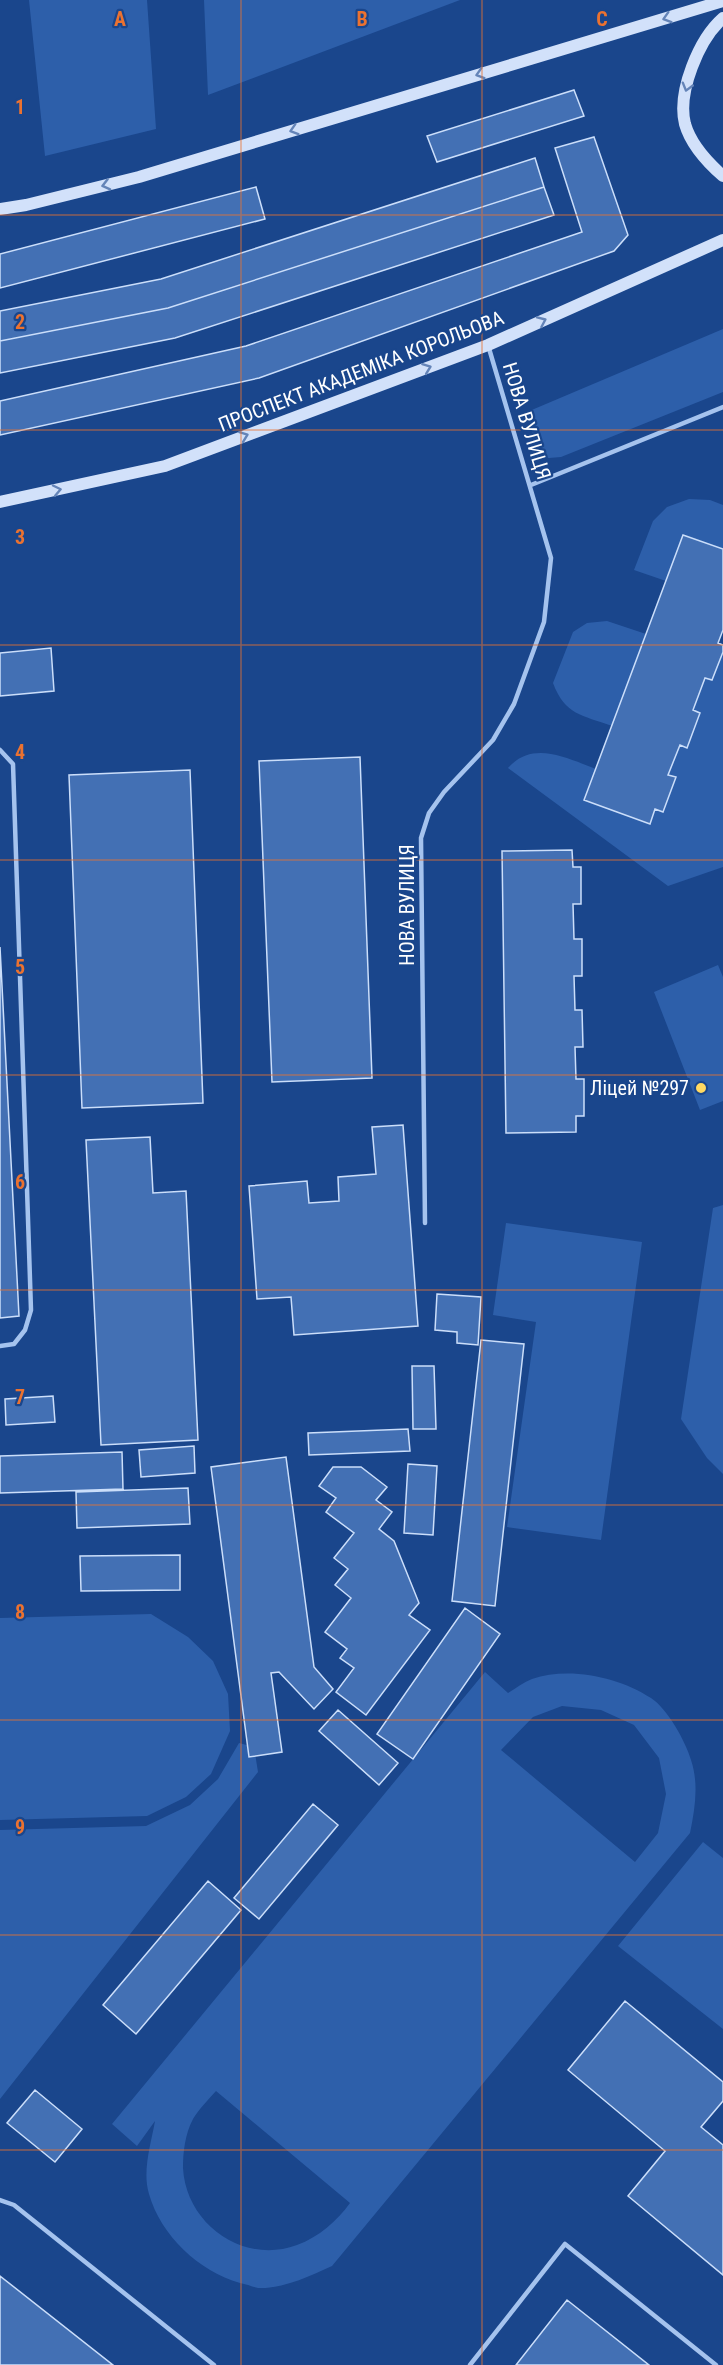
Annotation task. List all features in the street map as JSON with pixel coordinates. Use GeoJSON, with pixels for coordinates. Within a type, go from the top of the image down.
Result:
{"type":"FeatureCollection","features":[{"type":"Feature","properties":{"kind":"main road"},"geometry":{"type":"LineString","coordinates":[[0,209],[26,205],[139,177],[723,1]]}},
{"type":"Feature","properties":{"kind":"main road"},"geometry":{"type":"LineString","coordinates":[[723,18],[695,58],[684,99],[685,123],[690,135],[704,160],[723,176]]}},
{"type":"Feature","properties":{"kind":"main road","name":"ПРОСПЕКТ АКАДЕМІКА КОРОЛЬОВА"},"geometry":{"type":"LineString","coordinates":[[0,502],[165,466],[488,345],[723,240]]}},
{"type":"Feature","properties":{"kind":"lane","name":"НОВА ВУЛИЦЯ"},"geometry":{"type":"LineString","coordinates":[[425,1223],[421,838],[429,813],[444,792],[493,740],[514,704],[544,622],[551,558],[488,345]]}},
{"type":"Feature","properties":{"kind":"lane"},"geometry":{"type":"LineString","coordinates":[[531,485],[723,407]]}},
{"type":"Feature","properties":{"kind":"lane"},"geometry":{"type":"LineString","coordinates":[[0,750],[14,764],[31,1310],[25,1330],[14,1344],[0,1346]]}},
{"type":"Feature","properties":{"kind":"lane"},"geometry":{"type":"LineString","coordinates":[[0,2200],[14,2205],[214,2365]]}},
{"type":"Feature","properties":{"kind":"lane"},"geometry":{"type":"LineString","coordinates":[[470,2365],[565,2244],[716,2365]]}},
{"type":"Feature","properties":{"kind":"shaded area"},"geometry":{"type":"Polygon","coordinates":[[[29,0],[147,0],[156,129],[45,156],[29,0]]]}},
{"type":"Feature","properties":{"kind":"shaded area"},"geometry":{"type":"Polygon","coordinates":[[[204,0],[460,0],[208,95],[204,0]]]}},
{"type":"Feature","properties":{"kind":"shaded area"},"geometry":{"type":"Polygon","coordinates":[[[723,329],[723,392],[561,457],[549,458],[538,455],[527,412],[723,329]]]}},
{"type":"Feature","properties":{"kind":"shaded area"},"geometry":{"type":"Polygon","coordinates":[[[689,499],[710,500],[723,505],[723,549],[684,535],[666,581],[634,570],[653,521],[667,507],[689,499]]]}},
{"type":"Feature","properties":{"kind":"shaded area"},"geometry":{"type":"Polygon","coordinates":[[[607,621],[646,634],[612,726],[583,716],[569,708],[563,702],[553,683],[573,632],[587,623],[607,621]]]}},
{"type":"Feature","properties":{"kind":"shaded area"},"geometry":{"type":"Polygon","coordinates":[[[723,652],[723,867],[668,886],[508,768],[528,755],[539,753],[562,756],[596,769],[585,800],[650,824],[655,809],[663,812],[676,778],[668,775],[680,745],[700,713],[693,710],[705,678],[712,680],[723,652]]]}},
{"type":"Feature","properties":{"kind":"shaded area"},"geometry":{"type":"Polygon","coordinates":[[[718,965],[723,977],[723,1101],[700,1110],[654,992],[718,965]]]}},
{"type":"Feature","properties":{"kind":"shaded area"},"geometry":{"type":"Polygon","coordinates":[[[723,1205],[723,1474],[707,1458],[681,1419],[713,1208],[723,1205]]]}},
{"type":"Feature","properties":{"kind":"shaded area"},"geometry":{"type":"Polygon","coordinates":[[[506,1223],[642,1242],[601,1540],[507,1527],[536,1322],[493,1315],[506,1223]]]}},
{"type":"Feature","properties":{"kind":"shaded area"},"geometry":{"type":"Polygon","coordinates":[[[151,1614],[188,1637],[213,1661],[228,1694],[230,1731],[211,1774],[186,1797],[147,1816],[0,1820],[0,1618],[151,1614]]]}},
{"type":"Feature","properties":{"kind":"shaded area"},"geometry":{"type":"Polygon","coordinates":[[[485,1672],[508,1693],[529,1680],[546,1675],[577,1674],[609,1679],[651,1698],[669,1717],[689,1753],[695,1778],[690,1833],[332,2266],[296,2281],[258,2288],[225,2277],[196,2261],[172,2237],[163,2224],[149,2194],[146,2176],[155,2121],[137,2146],[112,2124],[485,1672]],[[562,1706],[533,1717],[501,1750],[635,1862],[658,1833],[666,1794],[659,1758],[634,1725],[601,1710],[562,1706]],[[216,2091],[193,2119],[186,2137],[183,2156],[187,2188],[194,2206],[206,2222],[221,2235],[238,2244],[257,2249],[277,2250],[313,2238],[327,2228],[350,2203],[216,2091]]]}},
{"type":"Feature","properties":{"kind":"shaded area"},"geometry":{"type":"Polygon","coordinates":[[[239,1743],[254,1747],[258,1772],[0,2099],[0,1830],[146,1826],[190,1805],[218,1779],[239,1743]]]}},
{"type":"Feature","properties":{"kind":"shaded area"},"geometry":{"type":"Polygon","coordinates":[[[703,1842],[723,1858],[723,2029],[618,1946],[703,1842]]]}},
{"type":"Feature","properties":{"kind":"building"},"geometry":{"type":"Polygon","coordinates":[[[574,90],[584,116],[437,162],[427,136],[574,90]]]}},
{"type":"Feature","properties":{"kind":"building"},"geometry":{"type":"Polygon","coordinates":[[[594,137],[628,235],[614,251],[259,378],[0,435],[0,401],[246,346],[582,232],[555,148],[594,137]]]}},
{"type":"Feature","properties":{"kind":"building"},"geometry":{"type":"Polygon","coordinates":[[[535,158],[544,187],[168,308],[0,341],[0,311],[161,279],[535,158]]]}},
{"type":"Feature","properties":{"kind":"building"},"geometry":{"type":"Polygon","coordinates":[[[256,187],[265,219],[0,288],[0,254],[256,187]]]}},
{"type":"Feature","properties":{"kind":"building"},"geometry":{"type":"Polygon","coordinates":[[[544,187],[554,215],[175,338],[0,373],[0,341],[168,308],[544,187]]]}},
{"type":"Feature","properties":{"kind":"building"},"geometry":{"type":"Polygon","coordinates":[[[683,535],[723,549],[723,630],[718,643],[723,645],[723,652],[712,680],[705,678],[693,710],[700,713],[687,748],[680,745],[668,775],[676,777],[663,812],[655,809],[650,824],[584,800],[683,535]]]}},
{"type":"Feature","properties":{"kind":"building"},"geometry":{"type":"Polygon","coordinates":[[[51,648],[54,691],[0,696],[0,653],[51,648]]]}},
{"type":"Feature","properties":{"kind":"building"},"geometry":{"type":"Polygon","coordinates":[[[360,757],[372,1078],[272,1082],[259,761],[360,757]]]}},
{"type":"Feature","properties":{"kind":"building"},"geometry":{"type":"Polygon","coordinates":[[[190,770],[203,1103],[82,1108],[69,775],[190,770]]]}},
{"type":"Feature","properties":{"kind":"building"},"geometry":{"type":"Polygon","coordinates":[[[572,850],[573,867],[581,867],[581,904],[573,904],[574,939],[582,939],[582,976],[574,976],[575,1010],[582,1010],[583,1047],[575,1047],[576,1079],[584,1079],[584,1116],[576,1116],[576,1132],[506,1133],[502,851],[572,850]]]}},
{"type":"Feature","properties":{"kind":"building"},"geometry":{"type":"Polygon","coordinates":[[[0,947],[19,1316],[0,1318],[0,947]]]}},
{"type":"Feature","properties":{"kind":"building"},"geometry":{"type":"Polygon","coordinates":[[[403,1125],[418,1326],[294,1335],[291,1297],[257,1299],[249,1186],[307,1181],[309,1203],[339,1201],[338,1177],[376,1174],[372,1127],[403,1125]]]}},
{"type":"Feature","properties":{"kind":"building"},"geometry":{"type":"Polygon","coordinates":[[[150,1137],[153,1193],[186,1191],[198,1440],[101,1445],[86,1140],[150,1137]]]}},
{"type":"Feature","properties":{"kind":"building"},"geometry":{"type":"Polygon","coordinates":[[[437,1294],[481,1297],[478,1345],[457,1343],[457,1332],[435,1330],[437,1294]]]}},
{"type":"Feature","properties":{"kind":"building"},"geometry":{"type":"Polygon","coordinates":[[[481,1340],[524,1344],[495,1606],[452,1601],[481,1340]]]}},
{"type":"Feature","properties":{"kind":"building"},"geometry":{"type":"Polygon","coordinates":[[[412,1366],[434,1366],[436,1429],[413,1429],[412,1366]]]}},
{"type":"Feature","properties":{"kind":"building"},"geometry":{"type":"Polygon","coordinates":[[[53,1396],[55,1422],[6,1425],[5,1399],[53,1396]]]}},
{"type":"Feature","properties":{"kind":"building"},"geometry":{"type":"Polygon","coordinates":[[[408,1429],[410,1451],[309,1455],[308,1433],[408,1429]]]}},
{"type":"Feature","properties":{"kind":"building"},"geometry":{"type":"Polygon","coordinates":[[[194,1446],[195,1473],[141,1477],[139,1450],[194,1446]]]}},
{"type":"Feature","properties":{"kind":"building"},"geometry":{"type":"Polygon","coordinates":[[[122,1452],[123,1489],[0,1493],[0,1456],[122,1452]]]}},
{"type":"Feature","properties":{"kind":"building"},"geometry":{"type":"Polygon","coordinates":[[[286,1457],[314,1667],[333,1689],[314,1709],[279,1672],[271,1673],[282,1752],[249,1757],[211,1467],[286,1457]]]}},
{"type":"Feature","properties":{"kind":"building"},"geometry":{"type":"Polygon","coordinates":[[[408,1464],[437,1466],[433,1535],[404,1533],[408,1464]]]}},
{"type":"Feature","properties":{"kind":"building"},"geometry":{"type":"Polygon","coordinates":[[[333,1467],[361,1467],[387,1487],[376,1500],[392,1512],[379,1529],[394,1541],[419,1603],[409,1615],[430,1630],[366,1715],[336,1692],[354,1668],[340,1658],[347,1649],[325,1632],[351,1598],[335,1585],[348,1569],[334,1558],[354,1533],[326,1512],[336,1498],[319,1486],[333,1467]]]}},
{"type":"Feature","properties":{"kind":"building"},"geometry":{"type":"Polygon","coordinates":[[[188,1488],[190,1524],[77,1528],[76,1492],[188,1488]]]}},
{"type":"Feature","properties":{"kind":"building"},"geometry":{"type":"Polygon","coordinates":[[[180,1555],[180,1590],[81,1591],[80,1556],[180,1555]]]}},
{"type":"Feature","properties":{"kind":"building"},"geometry":{"type":"Polygon","coordinates":[[[465,1608],[500,1634],[413,1759],[377,1734],[465,1608]]]}},
{"type":"Feature","properties":{"kind":"building"},"geometry":{"type":"Polygon","coordinates":[[[338,1710],[398,1763],[379,1785],[319,1731],[338,1710]]]}},
{"type":"Feature","properties":{"kind":"building"},"geometry":{"type":"Polygon","coordinates":[[[313,1804],[338,1825],[259,1919],[234,1898],[313,1804]]]}},
{"type":"Feature","properties":{"kind":"building"},"geometry":{"type":"Polygon","coordinates":[[[208,1881],[241,1910],[136,2034],[103,2005],[208,1881]]]}},
{"type":"Feature","properties":{"kind":"building"},"geometry":{"type":"Polygon","coordinates":[[[625,2001],[723,2082],[723,2101],[701,2127],[723,2145],[723,2275],[628,2196],[665,2151],[568,2070],[625,2001]]]}},
{"type":"Feature","properties":{"kind":"building"},"geometry":{"type":"Polygon","coordinates":[[[35,2090],[82,2129],[55,2162],[7,2123],[35,2090]]]}},
{"type":"Feature","properties":{"kind":"building"},"geometry":{"type":"Polygon","coordinates":[[[0,2276],[113,2365],[0,2365],[0,2276]]]}},
{"type":"Feature","properties":{"kind":"building"},"geometry":{"type":"Polygon","coordinates":[[[567,2300],[649,2365],[516,2365],[567,2300]]]}},
{"type":"Feature","properties":{"kind":"place","name":"Ліцей №297"},"geometry":{"type":"Point","coordinates":[701,1088]}}]}
